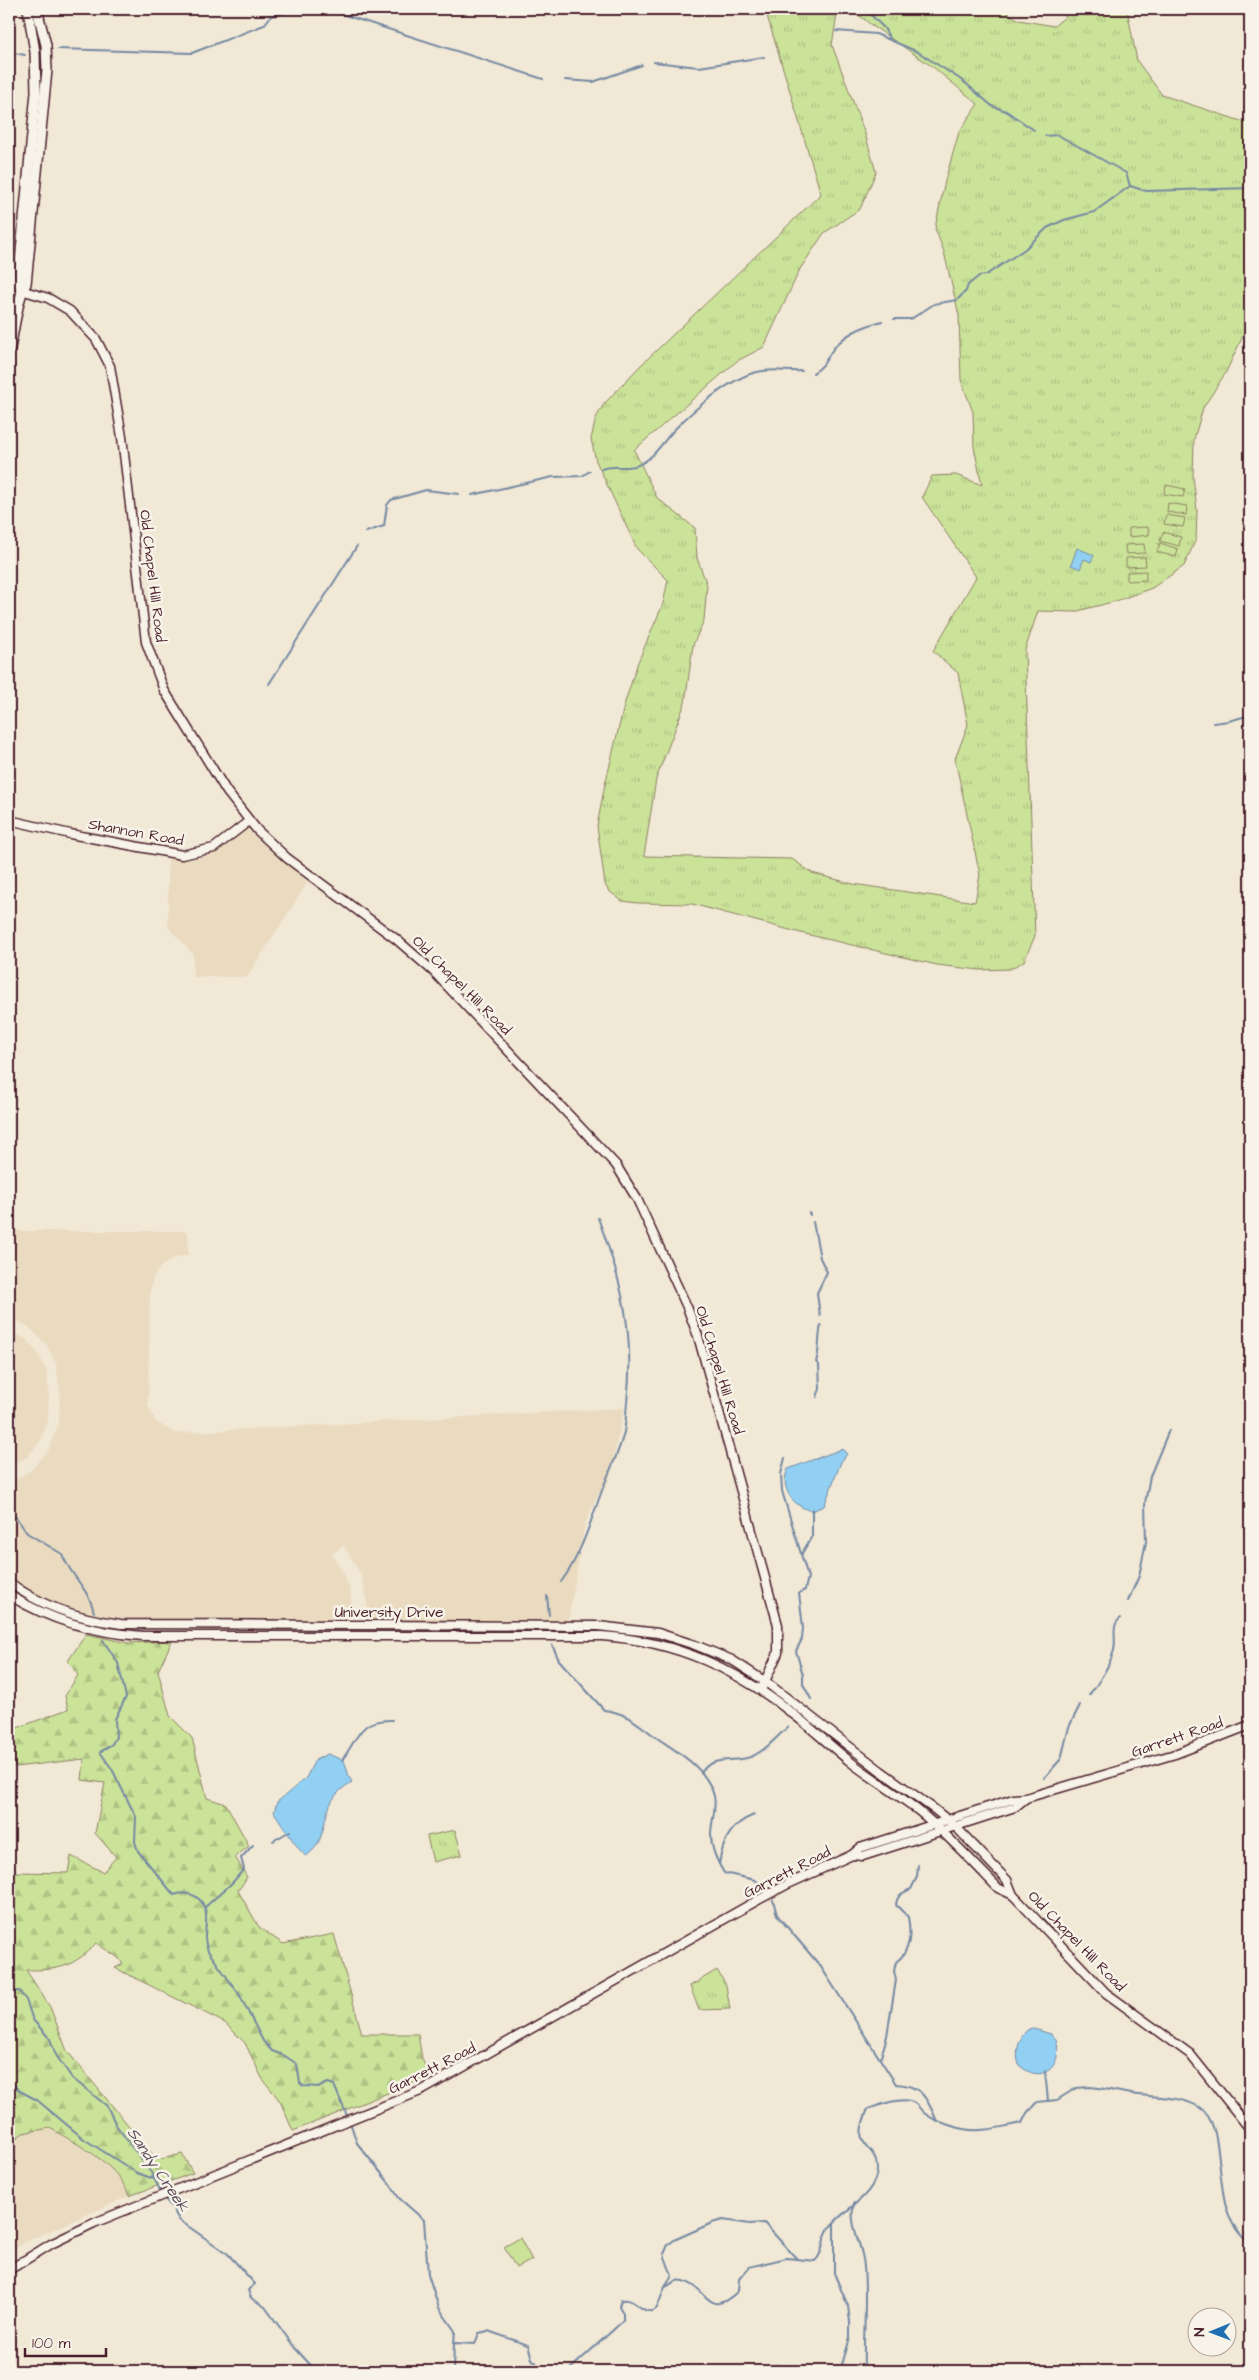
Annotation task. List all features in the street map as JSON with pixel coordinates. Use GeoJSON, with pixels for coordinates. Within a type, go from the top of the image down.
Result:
{"type":"FeatureCollection","features":[{"type":"Feature","properties":{"kind":"main road"},"geometry":{"type":"LineString","coordinates":[[22,290],[18,283],[36,92],[35,52],[28,9]]}},
{"type":"Feature","properties":{"kind":"main road"},"geometry":{"type":"LineString","coordinates":[[9,352],[16,326],[22,290],[26,284],[47,70],[46,45],[37,9]]}},
{"type":"Feature","properties":{"kind":"street","name":"Old Chapel Hill Road"},"geometry":{"type":"LineString","coordinates":[[22,290],[48,298],[70,311],[90,331],[106,357],[117,398],[143,626],[152,663],[174,708],[227,792],[249,821],[287,858],[396,938],[434,972],[625,1178],[687,1307],[706,1365],[779,1632],[778,1653],[761,1690],[795,1715],[850,1762],[920,1812],[998,1888],[1013,1895],[1106,1993],[1190,2054],[1250,2129]]}},
{"type":"Feature","properties":{"kind":"street","name":"Shannon Road"},"geometry":{"type":"LineString","coordinates":[[9,820],[70,834],[182,855],[214,848],[249,821]]}},
{"type":"Feature","properties":{"kind":"street","name":"University Drive"},"geometry":{"type":"LineString","coordinates":[[9,1582],[59,1610],[91,1619],[120,1624],[619,1627],[658,1633],[695,1644],[732,1660],[766,1682]]}},
{"type":"Feature","properties":{"kind":"street","name":"University Drive"},"geometry":{"type":"LineString","coordinates":[[9,1595],[59,1620],[84,1628],[129,1635],[620,1638],[660,1644],[702,1658],[743,1678],[761,1690]]}},
{"type":"Feature","properties":{"kind":"street","name":"Old Chapel Hill Road"},"geometry":{"type":"LineString","coordinates":[[766,1682],[947,1819],[1007,1880],[1013,1895]]}},
{"type":"Feature","properties":{"kind":"street","name":"Garrett Road"},"geometry":{"type":"LineString","coordinates":[[9,2270],[73,2233],[151,2199],[407,2098],[454,2074],[758,1900],[852,1855],[860,1848],[1013,1799],[1026,1798],[1175,1754],[1250,1725]]}},
{"type":"Feature","properties":{"kind":"street","name":"Garrett Road"},"geometry":{"type":"LineString","coordinates":[[852,1855],[863,1856],[1015,1807],[1026,1798]]}},
{"type":"Feature","properties":{"kind":"shaded area"},"geometry":{"type":"Polygon","coordinates":[[[247,829],[308,882],[247,977],[193,977],[193,954],[168,927],[168,858],[189,860],[207,856],[224,848],[247,829]]]}},
{"type":"Feature","properties":{"kind":"shaded area"},"geometry":{"type":"Polygon","coordinates":[[[9,1231],[188,1231],[188,1255],[174,1258],[162,1266],[153,1277],[150,1292],[148,1406],[156,1422],[175,1433],[624,1408],[609,1481],[596,1498],[585,1524],[568,1621],[374,1620],[370,1616],[361,1575],[344,1546],[332,1554],[350,1590],[353,1615],[347,1621],[142,1620],[106,1617],[60,1605],[38,1595],[9,1576],[9,1484],[31,1470],[48,1451],[59,1422],[60,1392],[56,1364],[47,1345],[27,1326],[9,1316],[9,1231]]]}},
{"type":"Feature","properties":{"kind":"shaded area"},"geometry":{"type":"Polygon","coordinates":[[[9,1328],[27,1340],[39,1355],[47,1372],[49,1391],[48,1421],[40,1442],[27,1457],[9,1467],[9,1328]]]}},
{"type":"Feature","properties":{"kind":"shaded area"},"geometry":{"type":"Polygon","coordinates":[[[50,2128],[110,2166],[124,2183],[129,2196],[25,2242],[9,2254],[9,2144],[23,2133],[50,2128]]]}},
{"type":"Feature","properties":{"kind":"green space"},"geometry":{"type":"Polygon","coordinates":[[[765,9],[838,9],[832,45],[865,134],[876,172],[860,209],[824,233],[800,269],[764,347],[737,361],[634,450],[657,498],[695,528],[697,558],[707,585],[704,620],[693,645],[685,703],[656,779],[644,856],[792,859],[812,873],[853,884],[975,902],[980,875],[955,759],[968,725],[958,673],[933,651],[976,577],[922,497],[932,476],[956,475],[982,485],[974,447],[973,412],[961,380],[959,315],[944,252],[935,228],[945,181],[959,132],[978,104],[933,67],[851,9],[1002,9],[1019,20],[1054,26],[1066,16],[1066,9],[1127,9],[1137,61],[1162,95],[1250,124],[1250,309],[1242,338],[1226,372],[1203,408],[1194,439],[1193,477],[1197,510],[1196,539],[1184,566],[1152,588],[1116,601],[1074,612],[1038,611],[1025,650],[1035,936],[1024,961],[1010,969],[980,970],[937,965],[801,933],[692,904],[622,901],[608,890],[605,884],[597,826],[604,789],[625,702],[638,662],[663,604],[668,580],[637,549],[596,461],[591,439],[596,418],[604,404],[640,366],[821,194],[765,9]]]}},
{"type":"Feature","properties":{"kind":"green space"},"geometry":{"type":"Polygon","coordinates":[[[1166,485],[1185,489],[1183,497],[1164,494],[1166,485]]]}},
{"type":"Feature","properties":{"kind":"green space"},"geometry":{"type":"Polygon","coordinates":[[[1168,503],[1187,506],[1186,515],[1167,512],[1168,503]]]}},
{"type":"Feature","properties":{"kind":"green space"},"geometry":{"type":"Polygon","coordinates":[[[1166,515],[1185,518],[1183,527],[1164,524],[1166,515]]]}},
{"type":"Feature","properties":{"kind":"green space"},"geometry":{"type":"Polygon","coordinates":[[[1148,527],[1149,535],[1129,537],[1129,528],[1148,527]]]}},
{"type":"Feature","properties":{"kind":"green space"},"geometry":{"type":"Polygon","coordinates":[[[1163,532],[1181,537],[1179,546],[1160,541],[1163,532]]]}},
{"type":"Feature","properties":{"kind":"green space"},"geometry":{"type":"Polygon","coordinates":[[[1160,543],[1178,549],[1176,557],[1157,552],[1160,543]]]}},
{"type":"Feature","properties":{"kind":"green space"},"geometry":{"type":"Polygon","coordinates":[[[1144,544],[1145,553],[1126,554],[1125,545],[1144,544]]]}},
{"type":"Feature","properties":{"kind":"green space"},"geometry":{"type":"Polygon","coordinates":[[[1145,557],[1146,566],[1126,567],[1126,558],[1145,557]]]}},
{"type":"Feature","properties":{"kind":"green space"},"geometry":{"type":"Polygon","coordinates":[[[1146,571],[1146,580],[1127,581],[1127,572],[1146,571]]]}},
{"type":"Feature","properties":{"kind":"green space"},"geometry":{"type":"Polygon","coordinates":[[[86,1634],[128,1643],[172,1641],[158,1671],[170,1716],[192,1738],[207,1798],[226,1804],[249,1846],[235,1857],[247,1877],[238,1891],[259,1927],[283,1944],[334,1934],[362,2034],[418,2034],[422,2059],[430,2076],[293,2131],[280,2101],[262,2078],[245,2043],[225,2023],[115,1968],[123,1964],[121,1961],[96,1943],[80,1958],[65,1966],[26,1970],[50,2007],[67,2051],[157,2160],[182,2154],[193,2173],[129,2196],[116,2174],[106,2164],[85,2148],[50,2128],[23,2133],[9,2144],[9,1864],[14,1872],[68,1873],[71,1856],[103,1872],[116,1857],[95,1833],[105,1783],[82,1780],[84,1759],[15,1767],[9,1731],[68,1709],[65,1696],[78,1675],[68,1661],[86,1634]]]}},
{"type":"Feature","properties":{"kind":"green space"},"geometry":{"type":"Polygon","coordinates":[[[455,1830],[462,1855],[433,1862],[427,1836],[455,1830]]]}},
{"type":"Feature","properties":{"kind":"green space"},"geometry":{"type":"Polygon","coordinates":[[[717,1970],[726,1985],[730,2009],[699,2010],[690,1986],[717,1970]]]}},
{"type":"Feature","properties":{"kind":"green space"},"geometry":{"type":"Polygon","coordinates":[[[520,2238],[532,2260],[516,2268],[504,2247],[520,2238]]]}},
{"type":"Feature","properties":{"kind":"water"},"geometry":{"type":"Polygon","coordinates":[[[1077,548],[1094,555],[1091,562],[1084,559],[1080,569],[1071,565],[1077,548]]]}},
{"type":"Feature","properties":{"kind":"water"},"geometry":{"type":"Polygon","coordinates":[[[842,1449],[847,1454],[841,1462],[824,1506],[812,1511],[805,1509],[789,1496],[785,1483],[788,1469],[842,1449]]]}},
{"type":"Feature","properties":{"kind":"water"},"geometry":{"type":"Polygon","coordinates":[[[328,1754],[343,1760],[352,1782],[340,1790],[333,1800],[328,1810],[320,1840],[306,1856],[294,1843],[274,1812],[277,1802],[306,1778],[315,1760],[328,1754]]]}},
{"type":"Feature","properties":{"kind":"water"},"geometry":{"type":"Polygon","coordinates":[[[1034,2029],[1051,2034],[1056,2039],[1058,2049],[1054,2065],[1043,2073],[1036,2074],[1019,2065],[1017,2051],[1021,2038],[1027,2030],[1034,2029]]]}},
{"type":"Feature","properties":{"kind":"waterway"},"geometry":{"type":"LineString","coordinates":[[58,49],[192,53],[264,25],[271,16],[286,13],[293,9]]}},
{"type":"Feature","properties":{"kind":"waterway"},"geometry":{"type":"LineString","coordinates":[[326,9],[543,79]]}},
{"type":"Feature","properties":{"kind":"waterway"},"geometry":{"type":"LineString","coordinates":[[865,9],[884,28],[890,39]]}},
{"type":"Feature","properties":{"kind":"waterway"},"geometry":{"type":"LineString","coordinates":[[836,31],[876,34],[918,52],[963,81],[992,106],[1006,111],[1034,130]]}},
{"type":"Feature","properties":{"kind":"waterway"},"geometry":{"type":"LineString","coordinates":[[9,52],[25,55]]}},
{"type":"Feature","properties":{"kind":"waterway"},"geometry":{"type":"LineString","coordinates":[[654,62],[699,67],[764,57]]}},
{"type":"Feature","properties":{"kind":"waterway"},"geometry":{"type":"LineString","coordinates":[[565,80],[593,82],[642,65]]}},
{"type":"Feature","properties":{"kind":"waterway"},"geometry":{"type":"LineString","coordinates":[[1045,136],[1058,135],[1126,173],[1130,186]]}},
{"type":"Feature","properties":{"kind":"waterway"},"geometry":{"type":"LineString","coordinates":[[1130,186],[1146,191],[1250,188]]}},
{"type":"Feature","properties":{"kind":"waterway"},"geometry":{"type":"LineString","coordinates":[[894,319],[911,319],[934,304],[957,300],[966,291],[968,285],[979,276],[986,275],[1025,249],[1047,228],[1064,220],[1094,212],[1130,186]]}},
{"type":"Feature","properties":{"kind":"waterway"},"geometry":{"type":"LineString","coordinates":[[813,373],[817,371],[843,339],[861,328],[882,321]]}},
{"type":"Feature","properties":{"kind":"waterway"},"geometry":{"type":"LineString","coordinates":[[601,469],[628,467],[643,462],[653,455],[673,431],[701,405],[746,375],[768,370],[802,371]]}},
{"type":"Feature","properties":{"kind":"waterway"},"geometry":{"type":"LineString","coordinates":[[472,495],[553,477],[582,476],[590,471]]}},
{"type":"Feature","properties":{"kind":"waterway"},"geometry":{"type":"LineString","coordinates":[[366,532],[384,526],[387,505],[391,500],[426,490],[459,494]]}},
{"type":"Feature","properties":{"kind":"waterway"},"geometry":{"type":"LineString","coordinates":[[269,684],[357,546]]}},
{"type":"Feature","properties":{"kind":"waterway"},"geometry":{"type":"LineString","coordinates":[[1213,723],[1250,715]]}},
{"type":"Feature","properties":{"kind":"waterway"},"geometry":{"type":"LineString","coordinates":[[561,1582],[574,1562],[584,1541],[619,1448],[626,1421],[629,1377],[628,1331],[620,1286],[598,1218]]}},
{"type":"Feature","properties":{"kind":"waterway"},"geometry":{"type":"LineString","coordinates":[[813,1222],[820,1258],[827,1272],[817,1293],[820,1316]]}},
{"type":"Feature","properties":{"kind":"waterway"},"geometry":{"type":"LineString","coordinates":[[817,1397],[820,1389],[819,1365],[816,1362],[821,1325]]}},
{"type":"Feature","properties":{"kind":"waterway"},"geometry":{"type":"LineString","coordinates":[[1128,1601],[1139,1576],[1146,1542],[1145,1503],[1150,1476],[1169,1430]]}},
{"type":"Feature","properties":{"kind":"waterway"},"geometry":{"type":"LineString","coordinates":[[785,1458],[781,1474],[782,1491],[808,1577],[805,1590],[799,1593],[803,1628],[802,1639],[796,1651],[803,1675],[803,1684],[811,1699]]}},
{"type":"Feature","properties":{"kind":"waterway"},"geometry":{"type":"LineString","coordinates":[[801,1555],[812,1536],[812,1509]]}},
{"type":"Feature","properties":{"kind":"waterway"},"geometry":{"type":"LineString","coordinates":[[9,1515],[16,1517],[27,1533],[62,1554],[65,1562],[88,1596],[94,1612]]}},
{"type":"Feature","properties":{"kind":"waterway"},"geometry":{"type":"LineString","coordinates":[[547,1596],[549,1615]]}},
{"type":"Feature","properties":{"kind":"waterway"},"geometry":{"type":"LineString","coordinates":[[1089,1695],[1110,1662],[1115,1645],[1115,1628],[1121,1618]]}},
{"type":"Feature","properties":{"kind":"waterway"},"geometry":{"type":"LineString","coordinates":[[103,1640],[118,1663],[126,1697],[115,1719],[116,1737],[112,1744],[100,1752],[112,1769],[136,1817],[135,1842],[138,1851],[174,1895],[190,1894],[199,1899],[203,1904],[206,1915],[205,1937],[208,1951],[239,1994],[263,2041],[272,2051],[285,2056],[297,2064],[300,2083],[303,2086],[320,2087],[328,2083],[334,2085],[348,2118]]}},
{"type":"Feature","properties":{"kind":"waterway"},"geometry":{"type":"LineString","coordinates":[[552,1645],[559,1660],[604,1710],[628,1717],[699,1770],[711,1786],[714,1796],[715,1806],[711,1839],[721,1868],[724,1873],[755,1880],[765,1887]]}},
{"type":"Feature","properties":{"kind":"waterway"},"geometry":{"type":"LineString","coordinates":[[1044,1778],[1061,1759],[1069,1727],[1080,1705]]}},
{"type":"Feature","properties":{"kind":"waterway"},"geometry":{"type":"LineString","coordinates":[[342,1760],[366,1726],[381,1720],[392,1720]]}},
{"type":"Feature","properties":{"kind":"waterway"},"geometry":{"type":"LineString","coordinates":[[701,1774],[709,1764],[753,1756],[764,1749],[788,1727]]}},
{"type":"Feature","properties":{"kind":"waterway"},"geometry":{"type":"LineString","coordinates":[[719,1864],[723,1847],[729,1834],[739,1823],[754,1815]]}},
{"type":"Feature","properties":{"kind":"waterway"},"geometry":{"type":"LineString","coordinates":[[273,1841],[290,1831]]}},
{"type":"Feature","properties":{"kind":"waterway"},"geometry":{"type":"LineString","coordinates":[[204,1908],[232,1883],[244,1869],[241,1858],[253,1845]]}},
{"type":"Feature","properties":{"kind":"waterway"},"geometry":{"type":"LineString","coordinates":[[881,2057],[887,2036],[896,1980],[894,1971],[896,1962],[905,1953],[909,1942],[908,1917],[896,1905],[901,1895],[911,1889],[917,1877],[918,1865]]}},
{"type":"Feature","properties":{"kind":"waterway"},"geometry":{"type":"LineString","coordinates":[[773,1900],[777,1915],[821,1967],[896,2084],[912,2087],[922,2094],[936,2119]]}},
{"type":"Feature","properties":{"kind":"waterway","name":"Sandy Creek"},"geometry":{"type":"LineString","coordinates":[[9,1991],[19,1991],[26,2000],[33,2020],[50,2039],[56,2055],[72,2078],[107,2106],[116,2125],[152,2174],[162,2194]]}},
{"type":"Feature","properties":{"kind":"waterway"},"geometry":{"type":"LineString","coordinates":[[1045,2071],[1048,2101]]}},
{"type":"Feature","properties":{"kind":"waterway"},"geometry":{"type":"LineString","coordinates":[[9,2078],[18,2090],[37,2100],[84,2139],[137,2173],[154,2179]]}},
{"type":"Feature","properties":{"kind":"waterway"},"geometry":{"type":"LineString","coordinates":[[568,2371],[623,2321],[623,2313],[619,2306],[621,2300],[630,2301],[644,2310],[653,2311],[657,2308],[665,2287],[675,2281],[683,2281],[692,2284],[714,2303],[720,2303],[738,2291],[739,2279],[749,2267],[787,2258],[815,2261],[820,2253],[827,2231],[836,2220],[866,2194],[876,2178],[876,2159],[862,2139],[861,2133],[868,2109],[895,2101],[905,2100],[913,2102],[924,2113],[938,2121],[971,2130],[993,2129],[1022,2123],[1027,2113],[1037,2102],[1057,2100],[1076,2088],[1090,2087],[1183,2100],[1191,2103],[1199,2107],[1209,2118],[1215,2133],[1223,2193],[1228,2212],[1236,2229],[1250,2243]]}},
{"type":"Feature","properties":{"kind":"waterway"},"geometry":{"type":"LineString","coordinates":[[350,2122],[357,2143],[399,2198],[424,2220],[428,2274],[439,2308],[455,2331],[454,2343]]}},
{"type":"Feature","properties":{"kind":"waterway","name":"Sandy Creek"},"geometry":{"type":"LineString","coordinates":[[164,2198],[172,2207],[179,2220],[228,2254],[255,2284],[248,2290],[251,2298],[265,2307],[295,2348],[316,2371]]}},
{"type":"Feature","properties":{"kind":"waterway"},"geometry":{"type":"LineString","coordinates":[[854,2203],[854,2227],[863,2259],[865,2280],[864,2371]]}},
{"type":"Feature","properties":{"kind":"waterway"},"geometry":{"type":"LineString","coordinates":[[665,2287],[672,2276],[664,2254],[668,2245],[674,2240],[723,2220],[750,2224],[764,2223],[796,2258]]}},
{"type":"Feature","properties":{"kind":"waterway"},"geometry":{"type":"LineString","coordinates":[[834,2223],[834,2273],[848,2306],[850,2322],[850,2338],[840,2371]]}},
{"type":"Feature","properties":{"kind":"waterway"},"geometry":{"type":"LineString","coordinates":[[453,2371],[454,2343],[475,2344],[479,2333],[488,2331],[528,2345],[532,2359],[545,2371]]}},
{"type":"Feature","properties":{"kind":"waterway"},"geometry":{"type":"LineString","coordinates":[[760,2371],[776,2365],[795,2371]]}},
{"type":"Feature","properties":{"kind":"waterway"},"geometry":{"type":"LineString","coordinates":[[536,2371],[541,2369]]}}]}
